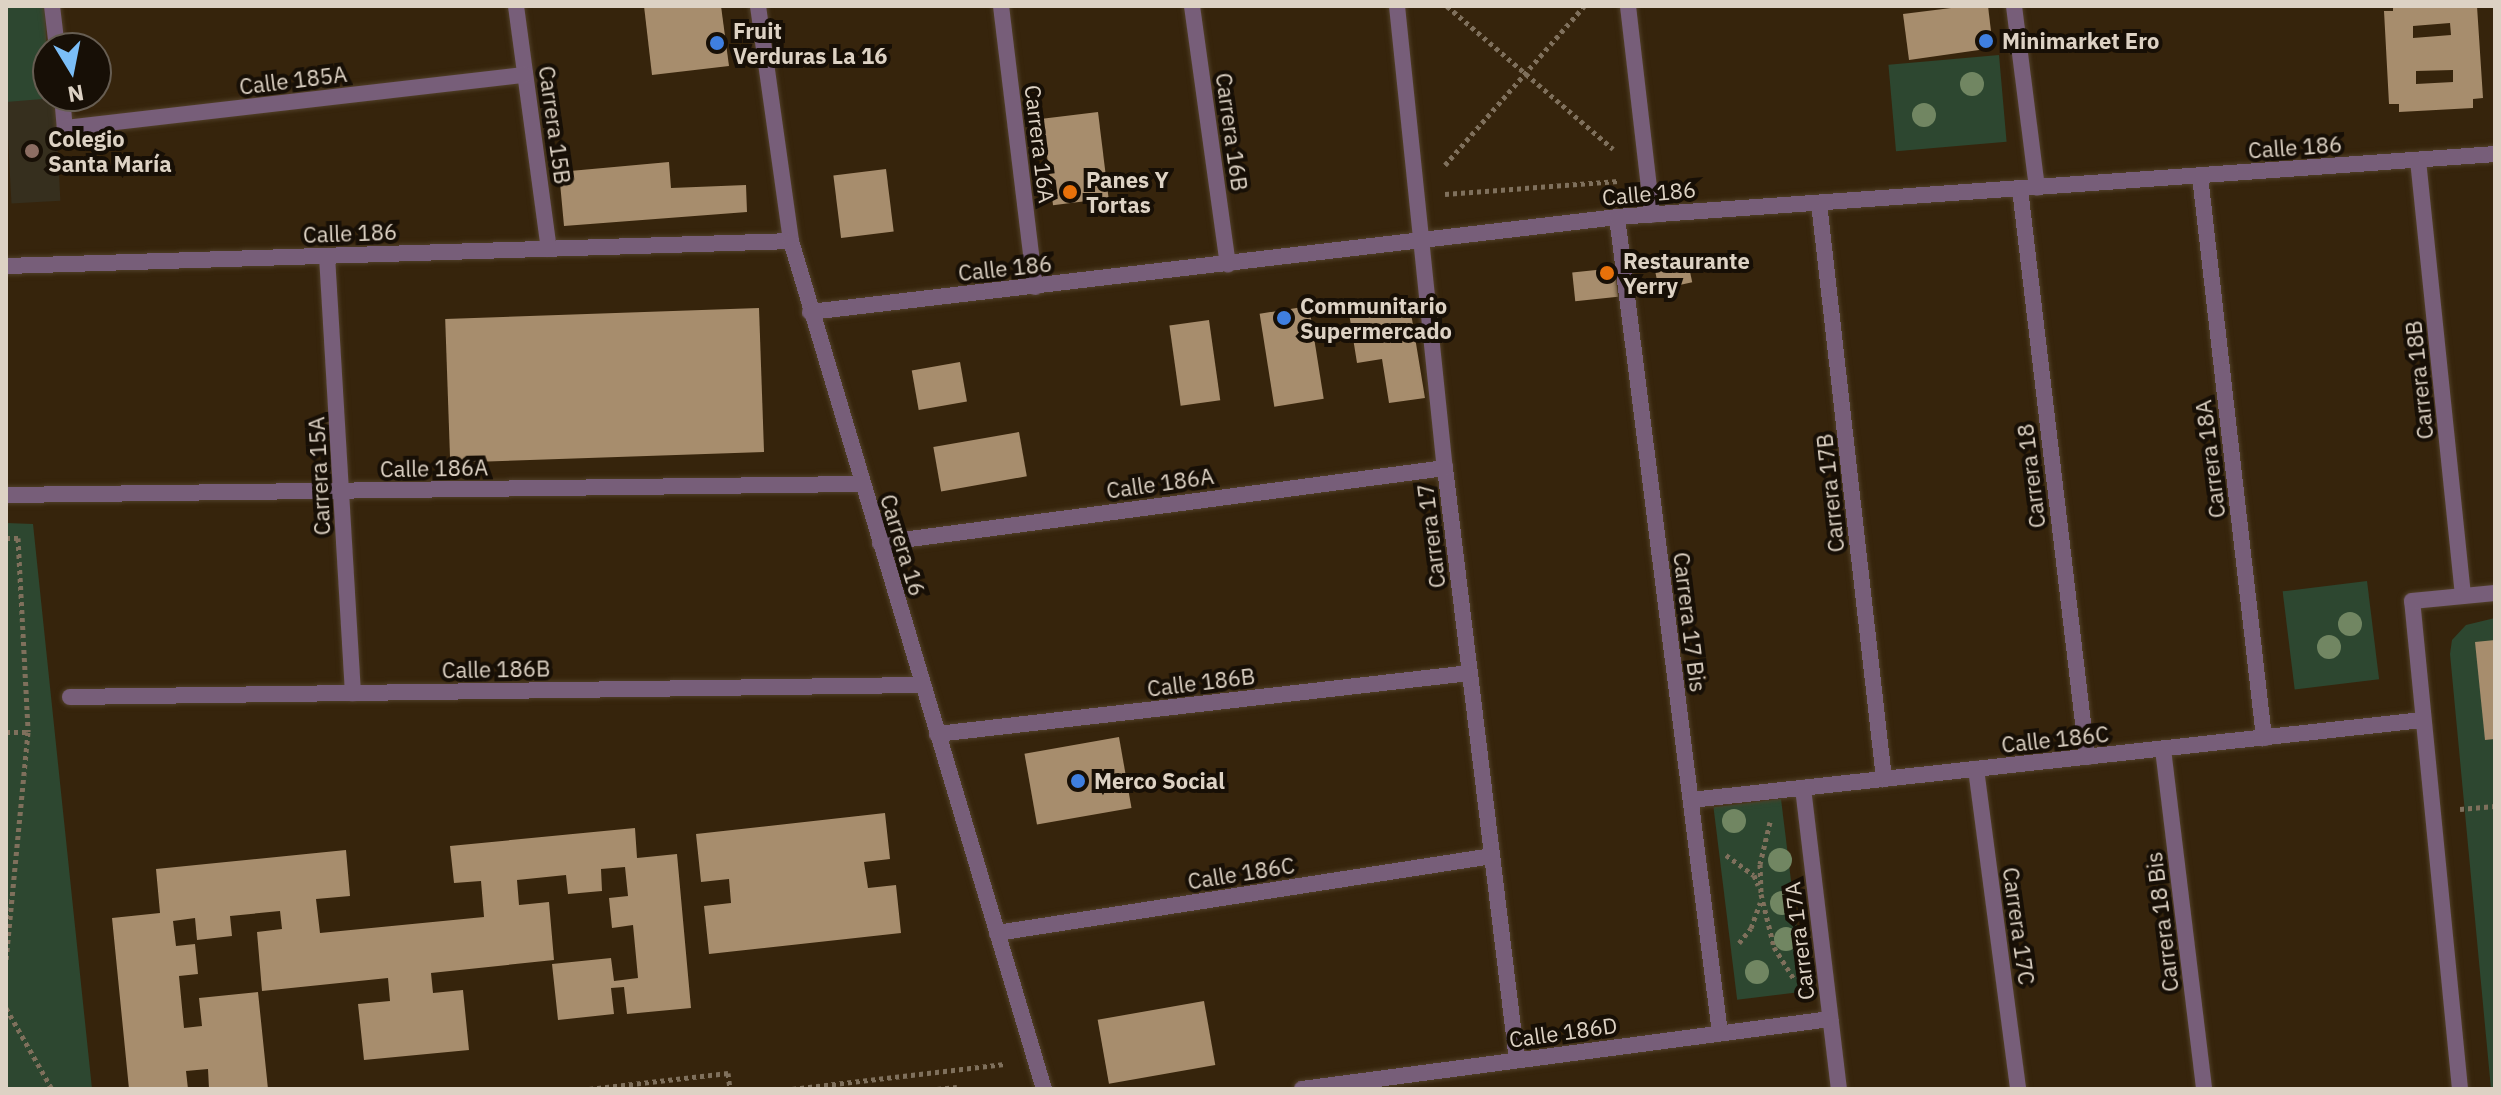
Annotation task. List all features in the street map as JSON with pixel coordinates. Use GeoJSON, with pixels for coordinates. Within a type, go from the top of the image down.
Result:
{"type":"FeatureCollection","features":[{"type":"Feature","properties":{"kind":"street"},"geometry":{"type":"LineString","coordinates":[[52,6],[55,32]]}},
{"type":"Feature","properties":{"kind":"street","name":"Carrera 15B"},"geometry":{"type":"LineString","coordinates":[[516,6],[549,249]]}},
{"type":"Feature","properties":{"kind":"street","name":"Carrera 16"},"geometry":{"type":"LineString","coordinates":[[758,6],[791,241],[1044,1089]]}},
{"type":"Feature","properties":{"kind":"street","name":"Carrera 16A"},"geometry":{"type":"LineString","coordinates":[[1001,6],[1035,287]]}},
{"type":"Feature","properties":{"kind":"street","name":"Carrera 16B"},"geometry":{"type":"LineString","coordinates":[[1192,6],[1228,265]]}},
{"type":"Feature","properties":{"kind":"street","name":"Carrera 17"},"geometry":{"type":"LineString","coordinates":[[1397,6],[1445,468],[1517,1060]]}},
{"type":"Feature","properties":{"kind":"street"},"geometry":{"type":"LineString","coordinates":[[1628,6],[1652,215]]}},
{"type":"Feature","properties":{"kind":"street","name":"Carrera 18"},"geometry":{"type":"LineString","coordinates":[[2014,6],[2028,188],[2087,757]]}},
{"type":"Feature","properties":{"kind":"street","name":"Calle 185A"},"geometry":{"type":"LineString","coordinates":[[64,112],[65,128],[525,75]]}},
{"type":"Feature","properties":{"kind":"street","name":"Calle 186"},"geometry":{"type":"LineString","coordinates":[[810,312],[1617,217],[2495,154]]}},
{"type":"Feature","properties":{"kind":"street","name":"Carrera 18B"},"geometry":{"type":"LineString","coordinates":[[2418,160],[2463,596]]}},
{"type":"Feature","properties":{"kind":"street","name":"Carrera 18A"},"geometry":{"type":"LineString","coordinates":[[2200,176],[2264,738]]}},
{"type":"Feature","properties":{"kind":"street","name":"Carrera 17B"},"geometry":{"type":"LineString","coordinates":[[1819,203],[1884,779]]}},
{"type":"Feature","properties":{"kind":"street","name":"Carrera 17 Bis"},"geometry":{"type":"LineString","coordinates":[[1617,217],[1720,1033]]}},
{"type":"Feature","properties":{"kind":"street","name":"Calle 186"},"geometry":{"type":"LineString","coordinates":[[6,266],[791,241]]}},
{"type":"Feature","properties":{"kind":"street","name":"Carrera 15A"},"geometry":{"type":"LineString","coordinates":[[327,256],[353,693]]}},
{"type":"Feature","properties":{"kind":"street","name":"Calle 186A"},"geometry":{"type":"LineString","coordinates":[[880,543],[1445,468]]}},
{"type":"Feature","properties":{"kind":"street","name":"Calle 186A"},"geometry":{"type":"LineString","coordinates":[[6,495],[862,484]]}},
{"type":"Feature","properties":{"kind":"street"},"geometry":{"type":"LineString","coordinates":[[2460,1089],[2412,601],[2495,593]]}},
{"type":"Feature","properties":{"kind":"street","name":"Calle 186B"},"geometry":{"type":"LineString","coordinates":[[937,734],[1470,673]]}},
{"type":"Feature","properties":{"kind":"street","name":"Calle 186B"},"geometry":{"type":"LineString","coordinates":[[70,697],[922,685]]}},
{"type":"Feature","properties":{"kind":"street","name":"Calle 186C"},"geometry":{"type":"LineString","coordinates":[[1691,800],[2423,720]]}},
{"type":"Feature","properties":{"kind":"street","name":"Carrera 18 Bis"},"geometry":{"type":"LineString","coordinates":[[2163,749],[2204,1089]]}},
{"type":"Feature","properties":{"kind":"street","name":"Carrera 17C"},"geometry":{"type":"LineString","coordinates":[[1976,769],[2018,1089]]}},
{"type":"Feature","properties":{"kind":"street","name":"Carrera 17A"},"geometry":{"type":"LineString","coordinates":[[1803,788],[1839,1089]]}},
{"type":"Feature","properties":{"kind":"street","name":"Calle 186C"},"geometry":{"type":"LineString","coordinates":[[997,933],[1492,856]]}},
{"type":"Feature","properties":{"kind":"street","name":"Calle 186D"},"geometry":{"type":"LineString","coordinates":[[1302,1089],[1830,1019]]}},
{"type":"Feature","properties":{"kind":"path"},"geometry":{"type":"LineString","coordinates":[[1447,6],[1648,179]]}},
{"type":"Feature","properties":{"kind":"path"},"geometry":{"type":"LineString","coordinates":[[1419,196],[1584,6]]}},
{"type":"Feature","properties":{"kind":"path"},"geometry":{"type":"LineString","coordinates":[[1419,196],[1648,179]]}},
{"type":"Feature","properties":{"kind":"path"},"geometry":{"type":"LineString","coordinates":[[6,538],[18,538],[28,732],[6,962]]}},
{"type":"Feature","properties":{"kind":"path"},"geometry":{"type":"LineString","coordinates":[[6,732],[28,732]]}},
{"type":"Feature","properties":{"kind":"path"},"geometry":{"type":"LineString","coordinates":[[1733,946],[1751,928],[1761,894],[1763,838],[1773,814]]}},
{"type":"Feature","properties":{"kind":"path"},"geometry":{"type":"LineString","coordinates":[[1714,851],[1742,863],[1754,875],[1774,947],[1798,983]]}},
{"type":"Feature","properties":{"kind":"path"},"geometry":{"type":"LineString","coordinates":[[6,1008],[52,1089]]}},
{"type":"Feature","properties":{"kind":"path"},"geometry":{"type":"LineString","coordinates":[[792,1089],[1005,1064]]}},
{"type":"Feature","properties":{"kind":"path"},"geometry":{"type":"LineString","coordinates":[[589,1089],[728,1073],[730,1089]]}},
{"type":"Feature","properties":{"kind":"path"},"geometry":{"type":"LineString","coordinates":[[937,1089],[957,1087]]}},
{"type":"Feature","properties":{"kind":"shaded area","name":"Colegio Santa María"},"geometry":{"type":"Polygon","coordinates":[[[32,99],[32,112],[56,112],[60,201],[11,203],[6,101],[32,99]]]}},
{"type":"Feature","properties":{"kind":"green space"},"geometry":{"type":"Polygon","coordinates":[[[6,6],[45,6],[46,32],[32,32],[32,100],[6,102],[6,6]]]}},
{"type":"Feature","properties":{"kind":"green space"},"geometry":{"type":"Polygon","coordinates":[[[1999,55],[2007,142],[1896,151],[1888,65],[1999,55]]]}},
{"type":"Feature","properties":{"kind":"green space"},"geometry":{"type":"Polygon","coordinates":[[[6,523],[33,524],[92,1089],[6,1089],[6,523]]]}},
{"type":"Feature","properties":{"kind":"green space"},"geometry":{"type":"Polygon","coordinates":[[[2367,581],[2379,679],[2295,690],[2283,591],[2367,581]]]}},
{"type":"Feature","properties":{"kind":"green space"},"geometry":{"type":"Polygon","coordinates":[[[2495,618],[2495,1089],[2491,1089],[2450,654],[2452,640],[2466,625],[2495,618]]]}},
{"type":"Feature","properties":{"kind":"green space"},"geometry":{"type":"Polygon","coordinates":[[[1781,799],[1805,992],[1737,1000],[1714,807],[1781,799]]]}},
{"type":"Feature","properties":{"kind":"building"},"geometry":{"type":"Polygon","coordinates":[[[644,6],[721,6],[729,66],[652,75],[644,6]]]}},
{"type":"Feature","properties":{"kind":"building"},"geometry":{"type":"Polygon","coordinates":[[[1988,6],[1993,48],[1909,60],[1903,14],[1988,6]]]}},
{"type":"Feature","properties":{"kind":"building"},"geometry":{"type":"Polygon","coordinates":[[[2393,6],[2477,6],[2483,98],[2473,99],[2473,108],[2399,112],[2399,104],[2389,104],[2384,11],[2393,11],[2393,6]],[[2450,23],[2413,26],[2413,38],[2451,35],[2450,23]],[[2453,70],[2416,71],[2416,84],[2453,82],[2453,70]]]}},
{"type":"Feature","properties":{"kind":"building"},"geometry":{"type":"Polygon","coordinates":[[[1098,112],[1109,198],[1053,205],[1042,119],[1098,112]]]}},
{"type":"Feature","properties":{"kind":"building"},"geometry":{"type":"Polygon","coordinates":[[[669,162],[671,188],[746,185],[747,212],[564,226],[559,172],[669,162]]]}},
{"type":"Feature","properties":{"kind":"building"},"geometry":{"type":"Polygon","coordinates":[[[886,169],[894,232],[841,238],[833,175],[886,169]]]}},
{"type":"Feature","properties":{"kind":"building"},"geometry":{"type":"Polygon","coordinates":[[[1686,253],[1692,282],[1659,289],[1653,260],[1686,253]]]}},
{"type":"Feature","properties":{"kind":"building"},"geometry":{"type":"Polygon","coordinates":[[[1615,268],[1618,297],[1575,301],[1572,272],[1615,268]]]}},
{"type":"Feature","properties":{"kind":"building"},"geometry":{"type":"Polygon","coordinates":[[[1309,306],[1324,399],[1274,407],[1260,314],[1309,306]]]}},
{"type":"Feature","properties":{"kind":"building"},"geometry":{"type":"Polygon","coordinates":[[[1393,306],[1411,313],[1425,398],[1389,403],[1382,359],[1357,363],[1349,313],[1393,306]]]}},
{"type":"Feature","properties":{"kind":"building"},"geometry":{"type":"Polygon","coordinates":[[[759,308],[764,452],[450,463],[445,319],[759,308]]]}},
{"type":"Feature","properties":{"kind":"building"},"geometry":{"type":"Polygon","coordinates":[[[1209,320],[1220,400],[1181,406],[1169,326],[1209,320]]]}},
{"type":"Feature","properties":{"kind":"building"},"geometry":{"type":"Polygon","coordinates":[[[960,362],[967,401],[919,410],[912,371],[960,362]]]}},
{"type":"Feature","properties":{"kind":"building"},"geometry":{"type":"Polygon","coordinates":[[[1019,432],[1027,476],[941,491],[933,447],[1019,432]]]}},
{"type":"Feature","properties":{"kind":"building"},"geometry":{"type":"Polygon","coordinates":[[[2495,640],[2495,739],[2485,740],[2475,642],[2495,640]]]}},
{"type":"Feature","properties":{"kind":"building","name":"Merco Social"},"geometry":{"type":"Polygon","coordinates":[[[1119,737],[1132,808],[1037,825],[1024,754],[1119,737]]]}},
{"type":"Feature","properties":{"kind":"building"},"geometry":{"type":"Polygon","coordinates":[[[885,813],[890,859],[864,862],[868,888],[896,885],[901,933],[709,954],[704,906],[731,903],[729,879],[701,882],[696,834],[885,813]]]}},
{"type":"Feature","properties":{"kind":"building"},"geometry":{"type":"Polygon","coordinates":[[[635,828],[637,858],[677,854],[691,1008],[627,1014],[624,987],[611,988],[614,1014],[558,1020],[552,964],[611,958],[614,981],[638,978],[633,925],[612,928],[609,898],[628,896],[625,867],[601,869],[602,891],[568,894],[566,875],[517,880],[519,905],[549,902],[554,960],[431,973],[433,993],[463,990],[469,1050],[364,1060],[358,1004],[390,1001],[388,978],[262,991],[257,932],[282,929],[280,911],[230,916],[232,936],[197,940],[195,918],[173,921],[176,946],[195,944],[198,974],[179,976],[184,1028],[202,1026],[199,998],[258,992],[268,1089],[209,1089],[208,1069],[186,1071],[188,1089],[129,1089],[112,918],[160,913],[156,869],[346,850],[350,896],[316,899],[320,933],[484,917],[481,881],[454,883],[450,846],[635,828]]]}},
{"type":"Feature","properties":{"kind":"building"},"geometry":{"type":"Polygon","coordinates":[[[1204,1001],[1215,1065],[1109,1084],[1098,1020],[1204,1001]]]}},
{"type":"Feature","properties":{"kind":"place","name":"Minimarket Ero"},"geometry":{"type":"Point","coordinates":[1986,41]}},
{"type":"Feature","properties":{"kind":"place","name":"Fruit Verduras La 16"},"geometry":{"type":"Point","coordinates":[717,43]}},
{"type":"Feature","properties":{"kind":"place","name":"Colegio Santa María"},"geometry":{"type":"Point","coordinates":[32,151]}},
{"type":"Feature","properties":{"kind":"place","name":"Panes Y Tortas"},"geometry":{"type":"Point","coordinates":[1070,192]}},
{"type":"Feature","properties":{"kind":"place","name":"Restaurante Yerry"},"geometry":{"type":"Point","coordinates":[1607,273]}},
{"type":"Feature","properties":{"kind":"place","name":"Communitario Supermercado"},"geometry":{"type":"Point","coordinates":[1284,318]}},
{"type":"Feature","properties":{"kind":"place","name":"Merco Social"},"geometry":{"type":"Point","coordinates":[1078,781]}}]}
